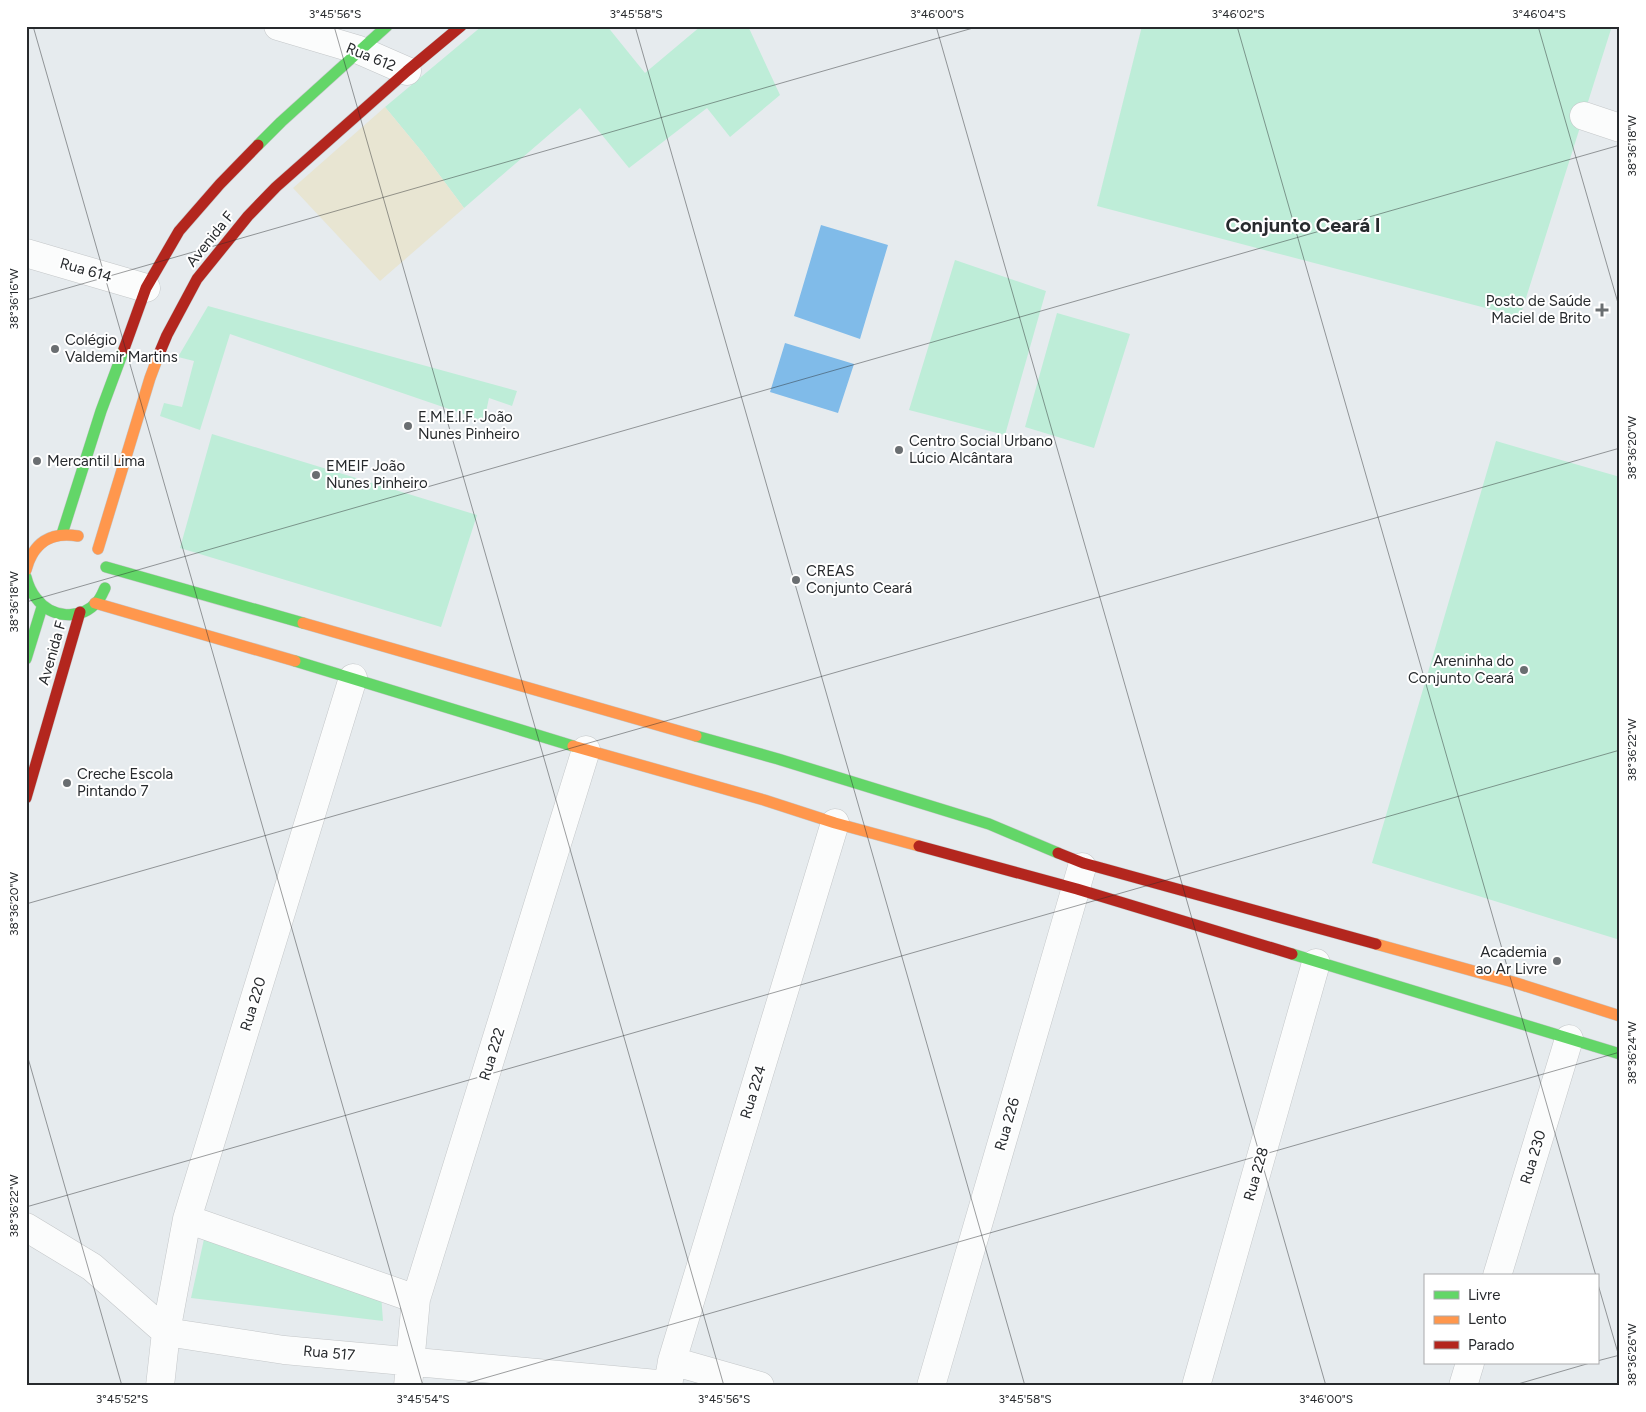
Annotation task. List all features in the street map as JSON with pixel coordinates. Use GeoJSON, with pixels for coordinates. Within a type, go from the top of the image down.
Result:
{"type":"FeatureCollection","features":[{"type":"Feature","properties":{"kind":"street","name":"Rua 612"},"geometry":{"type":"LineString","coordinates":[[278,26],[359,50],[407,71]]}},
{"type":"Feature","properties":{"kind":"street","name":"Avenida F"},"geometry":{"type":"LineString","coordinates":[[57,535],[146,288],[179,231],[220,184],[281,122],[387,26]]}},
{"type":"Feature","properties":{"kind":"street","name":"Avenida F"},"geometry":{"type":"LineString","coordinates":[[100,552],[150,378],[168,335],[197,279],[248,216],[276,186],[461,26]]}},
{"type":"Feature","properties":{"kind":"street"},"geometry":{"type":"LineString","coordinates":[[1584,116],[1620,128]]}},
{"type":"Feature","properties":{"kind":"street","name":"Rua 614"},"geometry":{"type":"LineString","coordinates":[[26,253],[146,288]]}},
{"type":"Feature","properties":{"kind":"street"},"geometry":{"type":"LineString","coordinates":[[26,570],[30,557],[38,546],[57,535],[69,534],[83,537],[100,552],[106,567],[105,588],[95,603],[352,678],[586,750],[766,796],[835,822],[1077,889],[1620,1054]]}},
{"type":"Feature","properties":{"kind":"street"},"geometry":{"type":"LineString","coordinates":[[26,542],[38,546]]}},
{"type":"Feature","properties":{"kind":"street"},"geometry":{"type":"LineString","coordinates":[[106,567],[989,824],[1083,863],[1513,982],[1620,1016]]}},
{"type":"Feature","properties":{"kind":"street"},"geometry":{"type":"LineString","coordinates":[[27,581],[33,597],[42,607],[61,615],[73,615],[80,612]]}},
{"type":"Feature","properties":{"kind":"street","name":"Avenida F"},"geometry":{"type":"LineString","coordinates":[[26,798],[80,612],[95,603]]}},
{"type":"Feature","properties":{"kind":"street","name":"Avenida F"},"geometry":{"type":"LineString","coordinates":[[26,659],[42,607]]}},
{"type":"Feature","properties":{"kind":"street","name":"Rua 220"},"geometry":{"type":"LineString","coordinates":[[160,1386],[166,1332],[187,1219],[352,678]]}},
{"type":"Feature","properties":{"kind":"street","name":"Rua 222"},"geometry":{"type":"LineString","coordinates":[[410,1373],[416,1299],[586,750]]}},
{"type":"Feature","properties":{"kind":"street","name":"Rua 224"},"geometry":{"type":"LineString","coordinates":[[669,1377],[835,822]]}},
{"type":"Feature","properties":{"kind":"street","name":"Rua 226"},"geometry":{"type":"LineString","coordinates":[[931,1386],[1083,863]]}},
{"type":"Feature","properties":{"kind":"street","name":"Rua 228"},"geometry":{"type":"LineString","coordinates":[[1196,1386],[1316,963]]}},
{"type":"Feature","properties":{"kind":"street","name":"Rua 230"},"geometry":{"type":"LineString","coordinates":[[1498,1274],[1569,1039]]}},
{"type":"Feature","properties":{"kind":"street"},"geometry":{"type":"LineString","coordinates":[[187,1219],[416,1299]]}},
{"type":"Feature","properties":{"kind":"street"},"geometry":{"type":"LineString","coordinates":[[26,1227],[92,1268],[166,1332]]}},
{"type":"Feature","properties":{"kind":"street","name":"Rua 517"},"geometry":{"type":"LineString","coordinates":[[166,1332],[284,1350],[410,1373],[669,1377],[760,1386]]}},
{"type":"Feature","properties":{"kind":"street"},"geometry":{"type":"LineString","coordinates":[[1463,1386],[1470,1364]]}},
{"type":"Feature","properties":{"kind":"green space"},"geometry":{"type":"Polygon","coordinates":[[[482,26],[607,26],[645,73],[701,26],[748,26],[780,95],[730,137],[707,108],[629,168],[580,108],[464,208],[423,153],[385,107],[482,26]]]}},
{"type":"Feature","properties":{"kind":"green space"},"geometry":{"type":"Polygon","coordinates":[[[1142,26],[1612,26],[1520,317],[1097,206],[1142,26]]]}},
{"type":"Feature","properties":{"kind":"green space"},"geometry":{"type":"Polygon","coordinates":[[[955,260],[1046,291],[1005,435],[909,410],[955,260]]]}},
{"type":"Feature","properties":{"kind":"green space"},"geometry":{"type":"Polygon","coordinates":[[[208,306],[517,391],[512,406],[489,398],[484,421],[230,334],[200,430],[160,416],[164,403],[182,407],[194,361],[178,357],[208,306]]]}},
{"type":"Feature","properties":{"kind":"green space"},"geometry":{"type":"Polygon","coordinates":[[[1057,313],[1130,334],[1094,448],[1025,427],[1057,313]]]}},
{"type":"Feature","properties":{"kind":"green space"},"geometry":{"type":"Polygon","coordinates":[[[212,434],[477,515],[441,627],[180,548],[212,434]]]}},
{"type":"Feature","properties":{"kind":"green space","name":"Areninha do Conjunto Ceará"},"geometry":{"type":"Polygon","coordinates":[[[1496,441],[1620,477],[1620,940],[1372,863],[1496,441]]]}},
{"type":"Feature","properties":{"kind":"green space"},"geometry":{"type":"Polygon","coordinates":[[[206,1230],[381,1294],[383,1321],[191,1298],[206,1230]]]}},
{"type":"Feature","properties":{"kind":"sand"},"geometry":{"type":"Polygon","coordinates":[[[385,107],[423,153],[464,208],[380,281],[293,188],[385,107]]]}},
{"type":"Feature","properties":{"kind":"water"},"geometry":{"type":"Polygon","coordinates":[[[821,225],[888,245],[860,339],[794,316],[821,225]]]}},
{"type":"Feature","properties":{"kind":"water"},"geometry":{"type":"Polygon","coordinates":[[[785,343],[854,364],[838,413],[770,392],[785,343]]]}},
{"type":"Feature","properties":{"kind":"traffic: fast"},"geometry":{"type":"LineString","coordinates":[[258,145],[387,26]]}},
{"type":"Feature","properties":{"kind":"traffic: fast"},"geometry":{"type":"LineString","coordinates":[[62,534],[101,411],[124,349]]}},
{"type":"Feature","properties":{"kind":"traffic: fast"},"geometry":{"type":"LineString","coordinates":[[106,567],[303,623]]}},
{"type":"Feature","properties":{"kind":"traffic: fast"},"geometry":{"type":"LineString","coordinates":[[26,577],[29,586],[42,605],[49,610],[66,615],[82,612],[90,608],[101,597],[105,588]]}},
{"type":"Feature","properties":{"kind":"traffic: fast"},"geometry":{"type":"LineString","coordinates":[[26,659],[42,607]]}},
{"type":"Feature","properties":{"kind":"traffic: fast"},"geometry":{"type":"LineString","coordinates":[[295,661],[573,746]]}},
{"type":"Feature","properties":{"kind":"traffic: fast"},"geometry":{"type":"LineString","coordinates":[[696,736],[778,759],[989,824],[1058,853]]}},
{"type":"Feature","properties":{"kind":"traffic: fast"},"geometry":{"type":"LineString","coordinates":[[1292,954],[1620,1054]]}},
{"type":"Feature","properties":{"kind":"traffic: slow"},"geometry":{"type":"LineString","coordinates":[[98,549],[159,354]]}},
{"type":"Feature","properties":{"kind":"traffic: slow"},"geometry":{"type":"LineString","coordinates":[[26,570],[33,553],[44,541],[59,535],[78,536]]}},
{"type":"Feature","properties":{"kind":"traffic: slow"},"geometry":{"type":"LineString","coordinates":[[95,603],[295,661]]}},
{"type":"Feature","properties":{"kind":"traffic: slow"},"geometry":{"type":"LineString","coordinates":[[303,623],[696,736]]}},
{"type":"Feature","properties":{"kind":"traffic: slow"},"geometry":{"type":"LineString","coordinates":[[573,746],[919,846]]}},
{"type":"Feature","properties":{"kind":"traffic: slow"},"geometry":{"type":"LineString","coordinates":[[1376,944],[1513,982],[1620,1016]]}},
{"type":"Feature","properties":{"kind":"traffic: jam"},"geometry":{"type":"LineString","coordinates":[[159,354],[197,279],[248,216],[276,187],[407,71],[461,26]]}},
{"type":"Feature","properties":{"kind":"traffic: jam"},"geometry":{"type":"LineString","coordinates":[[124,349],[146,288],[179,231],[220,184],[258,145]]}},
{"type":"Feature","properties":{"kind":"traffic: jam"},"geometry":{"type":"LineString","coordinates":[[26,798],[80,612]]}},
{"type":"Feature","properties":{"kind":"traffic: jam"},"geometry":{"type":"LineString","coordinates":[[919,846],[1077,889],[1292,954]]}},
{"type":"Feature","properties":{"kind":"traffic: jam"},"geometry":{"type":"LineString","coordinates":[[1058,853],[1083,863],[1376,944]]}},
{"type":"Feature","properties":{"kind":"place","name":"Posto de Saúde Maciel de Brito"},"geometry":{"type":"Point","coordinates":[1602,310]}},
{"type":"Feature","properties":{"kind":"place","name":"Colégio Valdemir Martins"},"geometry":{"type":"Point","coordinates":[55,349]}},
{"type":"Feature","properties":{"kind":"place","name":"E.M.E.I.F. João Nunes Pinheiro"},"geometry":{"type":"Point","coordinates":[408,426]}},
{"type":"Feature","properties":{"kind":"place","name":"Centro Social Urbano Lúcio Alcântara"},"geometry":{"type":"Point","coordinates":[899,450]}},
{"type":"Feature","properties":{"kind":"place","name":"Mercantil Lima"},"geometry":{"type":"Point","coordinates":[37,461]}},
{"type":"Feature","properties":{"kind":"place","name":"EMEIF João Nunes Pinheiro"},"geometry":{"type":"Point","coordinates":[316,475]}},
{"type":"Feature","properties":{"kind":"place","name":"CREAS Conjunto Ceará"},"geometry":{"type":"Point","coordinates":[796,580]}},
{"type":"Feature","properties":{"kind":"place","name":"Areninha do Conjunto Ceará"},"geometry":{"type":"Point","coordinates":[1524,670]}},
{"type":"Feature","properties":{"kind":"place","name":"Creche Escola Pintando 7"},"geometry":{"type":"Point","coordinates":[67,783]}},
{"type":"Feature","properties":{"kind":"place","name":"Academia ao Ar Livre"},"geometry":{"type":"Point","coordinates":[1557,961]}},
{"type":"Feature","properties":{"kind":"district","name":"Conjunto Ceará I"},"geometry":{"type":"Point","coordinates":[1303,225]}}]}
